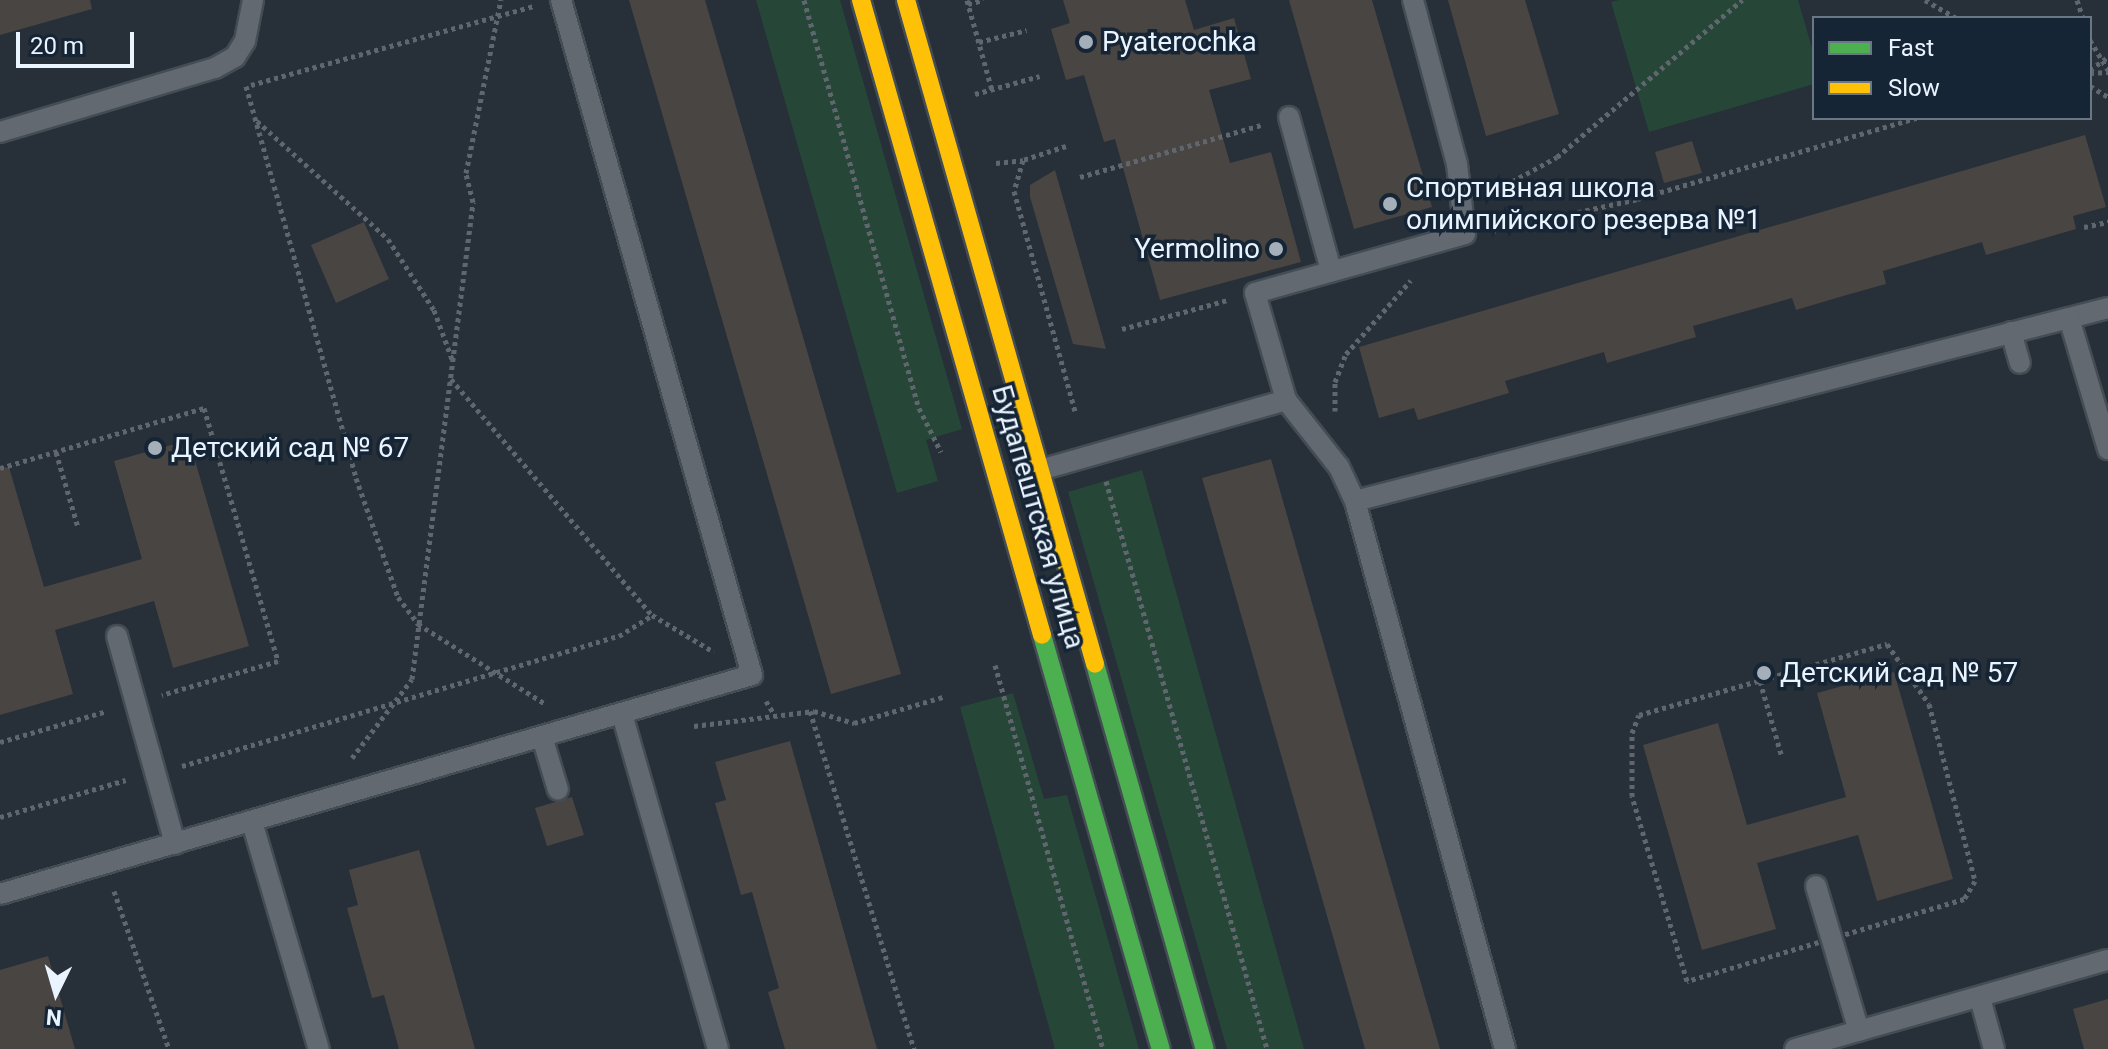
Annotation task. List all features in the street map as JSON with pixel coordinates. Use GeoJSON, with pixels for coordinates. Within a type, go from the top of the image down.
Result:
{"type":"FeatureCollection","features":[{"type":"Feature","properties":{"kind":"street","name":"Будапештская улица"},"geometry":{"type":"LineString","coordinates":[[861,0],[1161,1049]]}},
{"type":"Feature","properties":{"kind":"street","name":"Будапештская улица"},"geometry":{"type":"LineString","coordinates":[[906,0],[1205,1049]]}},
{"type":"Feature","properties":{"kind":"lane"},"geometry":{"type":"LineString","coordinates":[[0,132],[215,68],[235,57],[245,41],[253,0]]}},
{"type":"Feature","properties":{"kind":"lane"},"geometry":{"type":"LineString","coordinates":[[1413,0],[1457,164],[1458,211],[1465,234],[1255,293],[1286,400],[1339,467],[1355,501],[1505,1049]]}},
{"type":"Feature","properties":{"kind":"lane"},"geometry":{"type":"LineString","coordinates":[[0,894],[752,675],[551,2]]}},
{"type":"Feature","properties":{"kind":"lane"},"geometry":{"type":"LineString","coordinates":[[1289,117],[1331,271]]}},
{"type":"Feature","properties":{"kind":"lane"},"geometry":{"type":"LineString","coordinates":[[1355,501],[2108,308]]}},
{"type":"Feature","properties":{"kind":"lane"},"geometry":{"type":"LineString","coordinates":[[2069,318],[2108,449]]}},
{"type":"Feature","properties":{"kind":"lane"},"geometry":{"type":"LineString","coordinates":[[2011,332],[2020,363]]}},
{"type":"Feature","properties":{"kind":"lane"},"geometry":{"type":"LineString","coordinates":[[999,482],[1286,400]]}},
{"type":"Feature","properties":{"kind":"lane"},"geometry":{"type":"LineString","coordinates":[[117,636],[175,844]]}},
{"type":"Feature","properties":{"kind":"lane"},"geometry":{"type":"LineString","coordinates":[[622,714],[718,1049]]}},
{"type":"Feature","properties":{"kind":"lane"},"geometry":{"type":"LineString","coordinates":[[542,737],[558,790]]}},
{"type":"Feature","properties":{"kind":"lane"},"geometry":{"type":"LineString","coordinates":[[252,822],[319,1049]]}},
{"type":"Feature","properties":{"kind":"lane"},"geometry":{"type":"LineString","coordinates":[[1816,886],[1859,1031]]}},
{"type":"Feature","properties":{"kind":"lane"},"geometry":{"type":"LineString","coordinates":[[1795,1049],[2108,960]]}},
{"type":"Feature","properties":{"kind":"lane"},"geometry":{"type":"LineString","coordinates":[[1980,998],[1994,1049]]}},
{"type":"Feature","properties":{"kind":"path"},"geometry":{"type":"LineString","coordinates":[[316,804],[412,679],[473,202],[466,173],[501,0]]}},
{"type":"Feature","properties":{"kind":"path"},"geometry":{"type":"LineString","coordinates":[[804,0],[919,408],[941,452]]}},
{"type":"Feature","properties":{"kind":"path"},"geometry":{"type":"LineString","coordinates":[[983,0],[968,2],[992,90]]}},
{"type":"Feature","properties":{"kind":"path"},"geometry":{"type":"LineString","coordinates":[[1458,211],[1557,157],[1742,0]]}},
{"type":"Feature","properties":{"kind":"path"},"geometry":{"type":"LineString","coordinates":[[1925,0],[1953,16]]}},
{"type":"Feature","properties":{"kind":"path"},"geometry":{"type":"LineString","coordinates":[[231,91],[551,2]]}},
{"type":"Feature","properties":{"kind":"path"},"geometry":{"type":"LineString","coordinates":[[979,42],[1027,30]]}},
{"type":"Feature","properties":{"kind":"path"},"geometry":{"type":"LineString","coordinates":[[2092,44],[2108,71]]}},
{"type":"Feature","properties":{"kind":"path"},"geometry":{"type":"LineString","coordinates":[[2092,69],[2108,57]]}},
{"type":"Feature","properties":{"kind":"path"},"geometry":{"type":"LineString","coordinates":[[975,109],[971,95],[1040,76]]}},
{"type":"Feature","properties":{"kind":"path"},"geometry":{"type":"LineString","coordinates":[[246,86],[356,478],[398,597],[418,624],[578,726]]}},
{"type":"Feature","properties":{"kind":"path"},"geometry":{"type":"LineString","coordinates":[[1080,177],[1289,117]]}},
{"type":"Feature","properties":{"kind":"path"},"geometry":{"type":"LineString","coordinates":[[256,120],[388,239],[434,310],[452,360]]}},
{"type":"Feature","properties":{"kind":"path"},"geometry":{"type":"LineString","coordinates":[[1465,234],[1637,199],[1909,120]]}},
{"type":"Feature","properties":{"kind":"path"},"geometry":{"type":"LineString","coordinates":[[986,150],[990,164],[1023,160],[1066,146]]}},
{"type":"Feature","properties":{"kind":"path"},"geometry":{"type":"LineString","coordinates":[[1023,160],[1014,191],[1076,414]]}},
{"type":"Feature","properties":{"kind":"path"},"geometry":{"type":"LineString","coordinates":[[2084,227],[2108,222]]}},
{"type":"Feature","properties":{"kind":"path"},"geometry":{"type":"LineString","coordinates":[[1339,467],[1335,382],[1346,354],[1403,292],[1435,242]]}},
{"type":"Feature","properties":{"kind":"path"},"geometry":{"type":"LineString","coordinates":[[1122,329],[1255,293]]}},
{"type":"Feature","properties":{"kind":"path"},"geometry":{"type":"LineString","coordinates":[[450,378],[652,615],[752,675],[774,714]]}},
{"type":"Feature","properties":{"kind":"path"},"geometry":{"type":"LineString","coordinates":[[0,468],[204,408],[278,661]]}},
{"type":"Feature","properties":{"kind":"path"},"geometry":{"type":"LineString","coordinates":[[56,452],[78,527]]}},
{"type":"Feature","properties":{"kind":"path"},"geometry":{"type":"LineString","coordinates":[[1098,453],[1267,1049]]}},
{"type":"Feature","properties":{"kind":"path"},"geometry":{"type":"LineString","coordinates":[[0,817],[619,636],[652,615]]}},
{"type":"Feature","properties":{"kind":"path"},"geometry":{"type":"LineString","coordinates":[[1887,644],[1929,704],[1975,881],[1964,899],[1687,981],[1632,796],[1632,733],[1639,715],[1760,681],[1887,644]]}},
{"type":"Feature","properties":{"kind":"path"},"geometry":{"type":"LineString","coordinates":[[995,665],[1103,1049]]}},
{"type":"Feature","properties":{"kind":"path"},"geometry":{"type":"LineString","coordinates":[[1760,681],[1782,757]]}},
{"type":"Feature","properties":{"kind":"path"},"geometry":{"type":"LineString","coordinates":[[689,727],[810,711],[854,723],[943,697]]}},
{"type":"Feature","properties":{"kind":"path"},"geometry":{"type":"LineString","coordinates":[[810,711],[914,1049]]}},
{"type":"Feature","properties":{"kind":"path"},"geometry":{"type":"LineString","coordinates":[[110,877],[169,1049]]}},
{"type":"Feature","properties":{"kind":"green space"},"geometry":{"type":"Polygon","coordinates":[[[756,0],[840,0],[962,429],[926,440],[938,481],[897,493],[756,0]]]}},
{"type":"Feature","properties":{"kind":"green space"},"geometry":{"type":"Polygon","coordinates":[[[1798,0],[1812,48],[1812,85],[1649,132],[1611,2],[1798,0]]]}},
{"type":"Feature","properties":{"kind":"green space"},"geometry":{"type":"Polygon","coordinates":[[[1142,470],[1304,1049],[1227,1049],[1068,492],[1142,470]]]}},
{"type":"Feature","properties":{"kind":"green space"},"geometry":{"type":"Polygon","coordinates":[[[1013,693],[1044,799],[1067,795],[1139,1049],[1055,1049],[960,707],[1013,693]]]}},
{"type":"Feature","properties":{"kind":"building"},"geometry":{"type":"Polygon","coordinates":[[[0,0],[90,0],[92,9],[0,35],[0,0]]]}},
{"type":"Feature","properties":{"kind":"building"},"geometry":{"type":"Polygon","coordinates":[[[629,0],[705,0],[901,674],[831,694],[629,0]]]}},
{"type":"Feature","properties":{"kind":"building"},"geometry":{"type":"Polygon","coordinates":[[[1063,0],[1185,0],[1194,30],[1234,18],[1251,79],[1209,90],[1230,163],[1271,152],[1301,262],[1160,300],[1115,139],[1104,142],[1084,75],[1066,80],[1051,29],[1070,23],[1063,0]]]}},
{"type":"Feature","properties":{"kind":"building"},"geometry":{"type":"Polygon","coordinates":[[[1289,0],[1372,0],[1432,207],[1354,229],[1289,0]]]}},
{"type":"Feature","properties":{"kind":"building"},"geometry":{"type":"Polygon","coordinates":[[[1448,0],[1525,0],[1559,114],[1486,136],[1448,0]]]}},
{"type":"Feature","properties":{"kind":"building"},"geometry":{"type":"Polygon","coordinates":[[[2085,135],[2106,207],[2073,216],[2076,229],[1986,255],[1982,242],[1883,271],[1886,284],[1796,310],[1792,298],[1693,326],[1696,337],[1607,363],[1604,352],[1505,381],[1509,393],[1418,420],[1414,408],[1379,418],[1359,347],[2085,135]]]}},
{"type":"Feature","properties":{"kind":"building"},"geometry":{"type":"Polygon","coordinates":[[[1692,141],[1702,173],[1664,183],[1655,152],[1692,141]]]}},
{"type":"Feature","properties":{"kind":"building"},"geometry":{"type":"Polygon","coordinates":[[[1055,170],[1106,349],[1073,344],[1030,197],[1030,185],[1055,170]]]}},
{"type":"Feature","properties":{"kind":"building"},"geometry":{"type":"Polygon","coordinates":[[[364,222],[389,279],[336,303],[311,245],[364,222]]]}},
{"type":"Feature","properties":{"kind":"building"},"geometry":{"type":"Polygon","coordinates":[[[189,440],[249,646],[173,668],[154,601],[55,630],[73,694],[0,715],[0,468],[9,467],[44,587],[142,559],[114,461],[189,440]]]}},
{"type":"Feature","properties":{"kind":"building"},"geometry":{"type":"Polygon","coordinates":[[[1271,459],[1440,1049],[1365,1049],[1202,478],[1271,459]]]}},
{"type":"Feature","properties":{"kind":"building"},"geometry":{"type":"Polygon","coordinates":[[[1894,672],[1953,879],[1877,901],[1858,835],[1757,863],[1776,929],[1702,950],[1643,745],[1718,723],[1747,825],[1846,797],[1817,693],[1894,672]]]}},
{"type":"Feature","properties":{"kind":"building"},"geometry":{"type":"Polygon","coordinates":[[[790,741],[877,1049],[785,1049],[768,992],[779,988],[752,892],[741,895],[715,803],[726,800],[715,762],[790,741]]]}},
{"type":"Feature","properties":{"kind":"building"},"geometry":{"type":"Polygon","coordinates":[[[572,797],[584,835],[547,846],[535,808],[572,797]]]}},
{"type":"Feature","properties":{"kind":"building"},"geometry":{"type":"Polygon","coordinates":[[[419,850],[475,1049],[399,1049],[384,995],[372,998],[347,908],[358,905],[349,870],[419,850]]]}},
{"type":"Feature","properties":{"kind":"building"},"geometry":{"type":"Polygon","coordinates":[[[48,956],[75,1049],[0,1049],[0,970],[48,956]]]}},
{"type":"Feature","properties":{"kind":"building"},"geometry":{"type":"Polygon","coordinates":[[[2108,999],[2108,1049],[2084,1049],[2073,1009],[2108,999]]]}},
{"type":"Feature","properties":{"kind":"traffic: fast"},"geometry":{"type":"LineString","coordinates":[[1042,635],[1161,1049]]}},
{"type":"Feature","properties":{"kind":"traffic: fast"},"geometry":{"type":"LineString","coordinates":[[1095,664],[1205,1049]]}},
{"type":"Feature","properties":{"kind":"traffic: slow"},"geometry":{"type":"LineString","coordinates":[[861,0],[1042,635]]}},
{"type":"Feature","properties":{"kind":"traffic: slow"},"geometry":{"type":"LineString","coordinates":[[906,0],[1095,664]]}},
{"type":"Feature","properties":{"kind":"place","name":"Pyaterochka"},"geometry":{"type":"Point","coordinates":[1086,42]}},
{"type":"Feature","properties":{"kind":"place","name":"Спортивная школа олимпийского резерва №1"},"geometry":{"type":"Point","coordinates":[1390,204]}},
{"type":"Feature","properties":{"kind":"place","name":"Yermolino"},"geometry":{"type":"Point","coordinates":[1276,249]}},
{"type":"Feature","properties":{"kind":"place","name":"Детский сад № 67"},"geometry":{"type":"Point","coordinates":[155,448]}},
{"type":"Feature","properties":{"kind":"place","name":"Детский сад № 57"},"geometry":{"type":"Point","coordinates":[1764,673]}}]}
